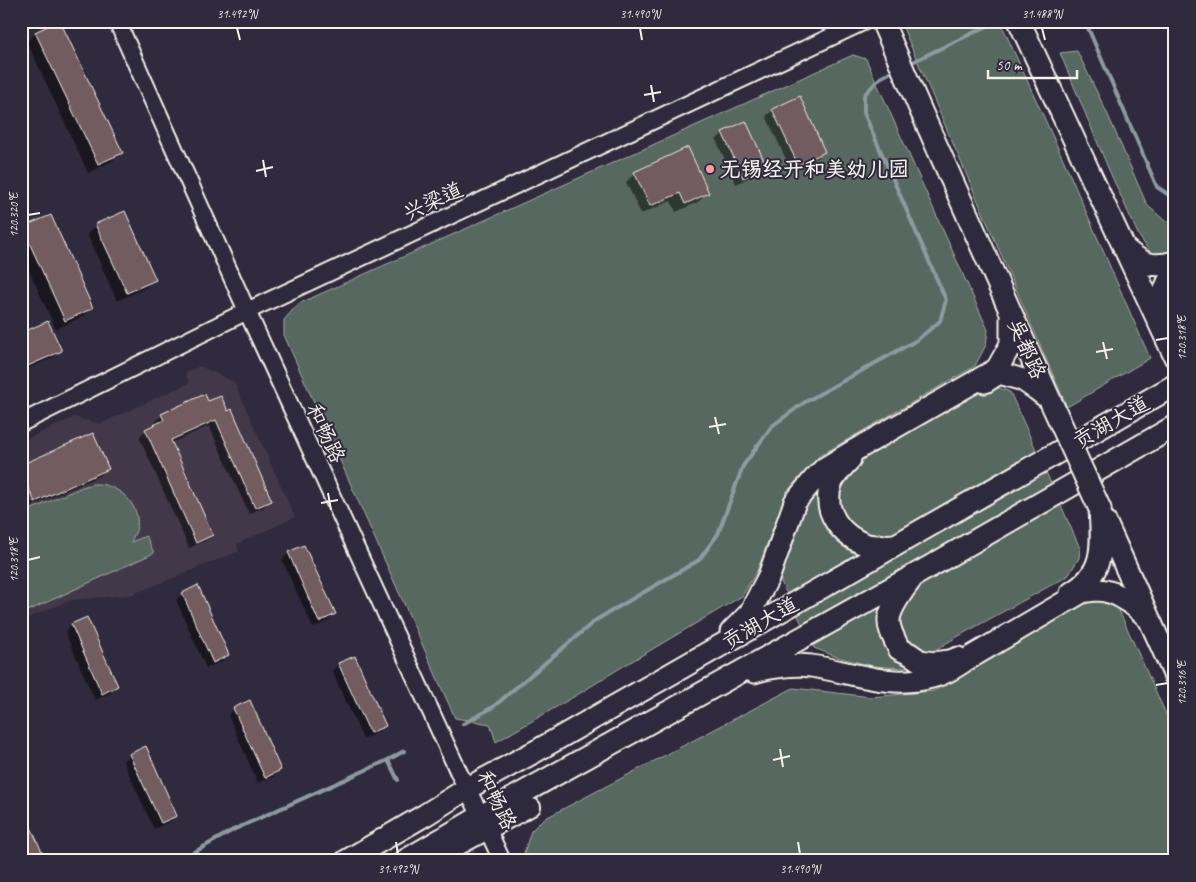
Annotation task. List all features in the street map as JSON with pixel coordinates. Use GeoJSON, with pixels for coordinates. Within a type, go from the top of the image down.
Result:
{"type":"FeatureCollection","features":[{"type":"Feature","properties":{"kind":"main road","name":"吴都路"},"geometry":{"type":"LineString","coordinates":[[882,21],[920,111],[1175,676]]}},
{"type":"Feature","properties":{"kind":"main road"},"geometry":{"type":"LineString","coordinates":[[1019,21],[1175,357]]}},
{"type":"Feature","properties":{"kind":"main road"},"geometry":{"type":"LineString","coordinates":[[1124,248],[1139,260],[1150,264],[1162,266],[1175,262]]}},
{"type":"Feature","properties":{"kind":"main road"},"geometry":{"type":"LineString","coordinates":[[1161,327],[1161,306],[1164,290],[1175,271]]}},
{"type":"Feature","properties":{"kind":"main road"},"geometry":{"type":"LineString","coordinates":[[715,648],[750,613],[769,576],[795,502],[814,478],[825,468],[997,369],[1011,344],[1012,314]]}},
{"type":"Feature","properties":{"kind":"main road"},"geometry":{"type":"LineString","coordinates":[[897,545],[868,545],[844,532],[836,522],[831,510],[829,497],[832,484],[839,470],[850,459],[999,373],[1023,380],[1050,400]]}},
{"type":"Feature","properties":{"kind":"main road","name":"贡湖大道"},"geometry":{"type":"LineString","coordinates":[[346,861],[464,790],[538,750],[1175,385]]}},
{"type":"Feature","properties":{"kind":"main road","name":"贡湖大道"},"geometry":{"type":"LineString","coordinates":[[404,861],[481,825],[731,678],[914,576],[1175,426]]}},
{"type":"Feature","properties":{"kind":"main road"},"geometry":{"type":"LineString","coordinates":[[914,576],[896,602],[889,619],[891,631],[899,649],[920,661],[934,663],[950,661],[966,655],[1080,588],[1093,574],[1100,558],[1102,542],[1100,509]]}},
{"type":"Feature","properties":{"kind":"main road"},"geometry":{"type":"LineString","coordinates":[[731,678],[780,667],[809,666],[884,681],[902,682],[933,677],[949,671],[1082,592],[1097,590],[1110,592],[1125,598],[1149,619]]}},
{"type":"Feature","properties":{"kind":"street","name":"和畅路"},"geometry":{"type":"LineString","coordinates":[[110,21],[456,765],[464,790],[481,825],[502,861]]}},
{"type":"Feature","properties":{"kind":"street","name":"和畅路"},"geometry":{"type":"LineString","coordinates":[[117,21],[243,309]]}},
{"type":"Feature","properties":{"kind":"street","name":"兴梁道"},"geometry":{"type":"LineString","coordinates":[[21,423],[243,309],[841,21]]}},
{"type":"Feature","properties":{"kind":"street","name":"兴梁道"},"geometry":{"type":"LineString","coordinates":[[21,413],[865,21]]}},
{"type":"Feature","properties":{"kind":"street","name":"贡湖大道"},"geometry":{"type":"LineString","coordinates":[[432,861],[481,825],[532,807]]}},
{"type":"Feature","properties":{"kind":"street","name":"和畅路"},"geometry":{"type":"LineString","coordinates":[[481,825],[494,861]]}},
{"type":"Feature","properties":{"kind":"shaded area"},"geometry":{"type":"Polygon","coordinates":[[[200,366],[234,382],[295,517],[237,544],[239,551],[131,595],[71,600],[21,621],[21,442],[74,417],[100,424],[189,383],[185,373],[200,366]]]}},
{"type":"Feature","properties":{"kind":"green space"},"geometry":{"type":"Polygon","coordinates":[[[900,21],[1000,21],[1150,358],[1067,407],[900,21]]]}},
{"type":"Feature","properties":{"kind":"green space"},"geometry":{"type":"Polygon","coordinates":[[[1077,51],[1108,115],[1147,205],[1165,221],[1175,220],[1175,250],[1162,256],[1150,252],[1139,236],[1060,53],[1077,51]]]}},
{"type":"Feature","properties":{"kind":"green space"},"geometry":{"type":"Polygon","coordinates":[[[853,55],[866,59],[988,330],[986,345],[975,366],[819,456],[787,491],[757,571],[742,596],[496,742],[490,724],[455,718],[284,335],[284,320],[298,304],[853,55]]]}},
{"type":"Feature","properties":{"kind":"green space"},"geometry":{"type":"Polygon","coordinates":[[[984,388],[999,388],[1010,392],[1080,548],[1079,558],[1068,576],[955,638],[905,668],[873,666],[837,657],[814,648],[777,574],[801,509],[820,483],[984,388]]]}},
{"type":"Feature","properties":{"kind":"green space"},"geometry":{"type":"Polygon","coordinates":[[[21,476],[33,502],[21,507],[21,476]]]}},
{"type":"Feature","properties":{"kind":"green space"},"geometry":{"type":"Polygon","coordinates":[[[93,484],[110,486],[118,490],[131,502],[137,518],[137,529],[131,542],[146,536],[154,553],[21,614],[21,514],[93,484]]]}},
{"type":"Feature","properties":{"kind":"green space"},"geometry":{"type":"Polygon","coordinates":[[[1091,597],[1117,606],[1175,734],[1175,861],[524,861],[524,853],[531,831],[542,820],[793,688],[872,697],[934,691],[1091,597]]]}},
{"type":"Feature","properties":{"kind":"building"},"geometry":{"type":"Polygon","coordinates":[[[60,21],[123,153],[98,164],[35,32],[60,21]]]}},
{"type":"Feature","properties":{"kind":"building"},"geometry":{"type":"Polygon","coordinates":[[[800,96],[825,152],[798,165],[772,109],[800,96]]]}},
{"type":"Feature","properties":{"kind":"building"},"geometry":{"type":"Polygon","coordinates":[[[746,121],[767,167],[743,178],[722,132],[746,121]]]}},
{"type":"Feature","properties":{"kind":"building"},"geometry":{"type":"Polygon","coordinates":[[[688,147],[709,193],[685,204],[680,193],[650,206],[634,172],[688,147]]]}},
{"type":"Feature","properties":{"kind":"building"},"geometry":{"type":"Polygon","coordinates":[[[125,211],[156,280],[127,293],[95,224],[125,211]]]}},
{"type":"Feature","properties":{"kind":"building"},"geometry":{"type":"Polygon","coordinates":[[[51,215],[93,308],[65,321],[22,227],[51,215]]]}},
{"type":"Feature","properties":{"kind":"building"},"geometry":{"type":"Polygon","coordinates":[[[48,321],[62,351],[21,369],[21,333],[48,321]]]}},
{"type":"Feature","properties":{"kind":"building"},"geometry":{"type":"Polygon","coordinates":[[[205,394],[208,401],[221,396],[228,411],[232,409],[272,501],[255,508],[216,420],[171,440],[213,535],[196,543],[145,429],[164,420],[161,414],[205,394]]]}},
{"type":"Feature","properties":{"kind":"building"},"geometry":{"type":"Polygon","coordinates":[[[93,433],[109,469],[35,502],[21,472],[21,465],[93,433]]]}},
{"type":"Feature","properties":{"kind":"building"},"geometry":{"type":"Polygon","coordinates":[[[304,545],[336,614],[319,622],[288,552],[304,545]]]}},
{"type":"Feature","properties":{"kind":"building"},"geometry":{"type":"Polygon","coordinates":[[[198,585],[229,655],[213,663],[182,593],[198,585]]]}},
{"type":"Feature","properties":{"kind":"building"},"geometry":{"type":"Polygon","coordinates":[[[87,617],[118,686],[102,694],[71,624],[87,617]]]}},
{"type":"Feature","properties":{"kind":"building"},"geometry":{"type":"Polygon","coordinates":[[[355,656],[386,726],[370,733],[338,663],[355,656]]]}},
{"type":"Feature","properties":{"kind":"building"},"geometry":{"type":"Polygon","coordinates":[[[250,700],[281,770],[265,778],[233,708],[250,700]]]}},
{"type":"Feature","properties":{"kind":"building"},"geometry":{"type":"Polygon","coordinates":[[[146,746],[177,816],[161,823],[129,754],[146,746]]]}},
{"type":"Feature","properties":{"kind":"building"},"geometry":{"type":"Polygon","coordinates":[[[30,825],[46,861],[26,861],[21,849],[21,829],[30,825]]]}},
{"type":"Feature","properties":{"kind":"waterway"},"geometry":{"type":"LineString","coordinates":[[908,64],[998,21]]}},
{"type":"Feature","properties":{"kind":"waterway"},"geometry":{"type":"LineString","coordinates":[[1085,21],[1157,187],[1175,199]]}},
{"type":"Feature","properties":{"kind":"waterway"},"geometry":{"type":"LineString","coordinates":[[463,724],[493,707],[596,620],[699,560],[718,534],[743,466],[772,426],[805,402],[917,340],[940,321],[946,300],[864,113],[864,95],[880,78],[895,70]]}},
{"type":"Feature","properties":{"kind":"waterway"},"geometry":{"type":"LineString","coordinates":[[179,861],[233,830],[404,751]]}},
{"type":"Feature","properties":{"kind":"waterway"},"geometry":{"type":"LineString","coordinates":[[388,760],[398,780]]}},
{"type":"Feature","properties":{"kind":"place","name":"无锡经开和美幼儿园"},"geometry":{"type":"Point","coordinates":[710,169]}}]}
